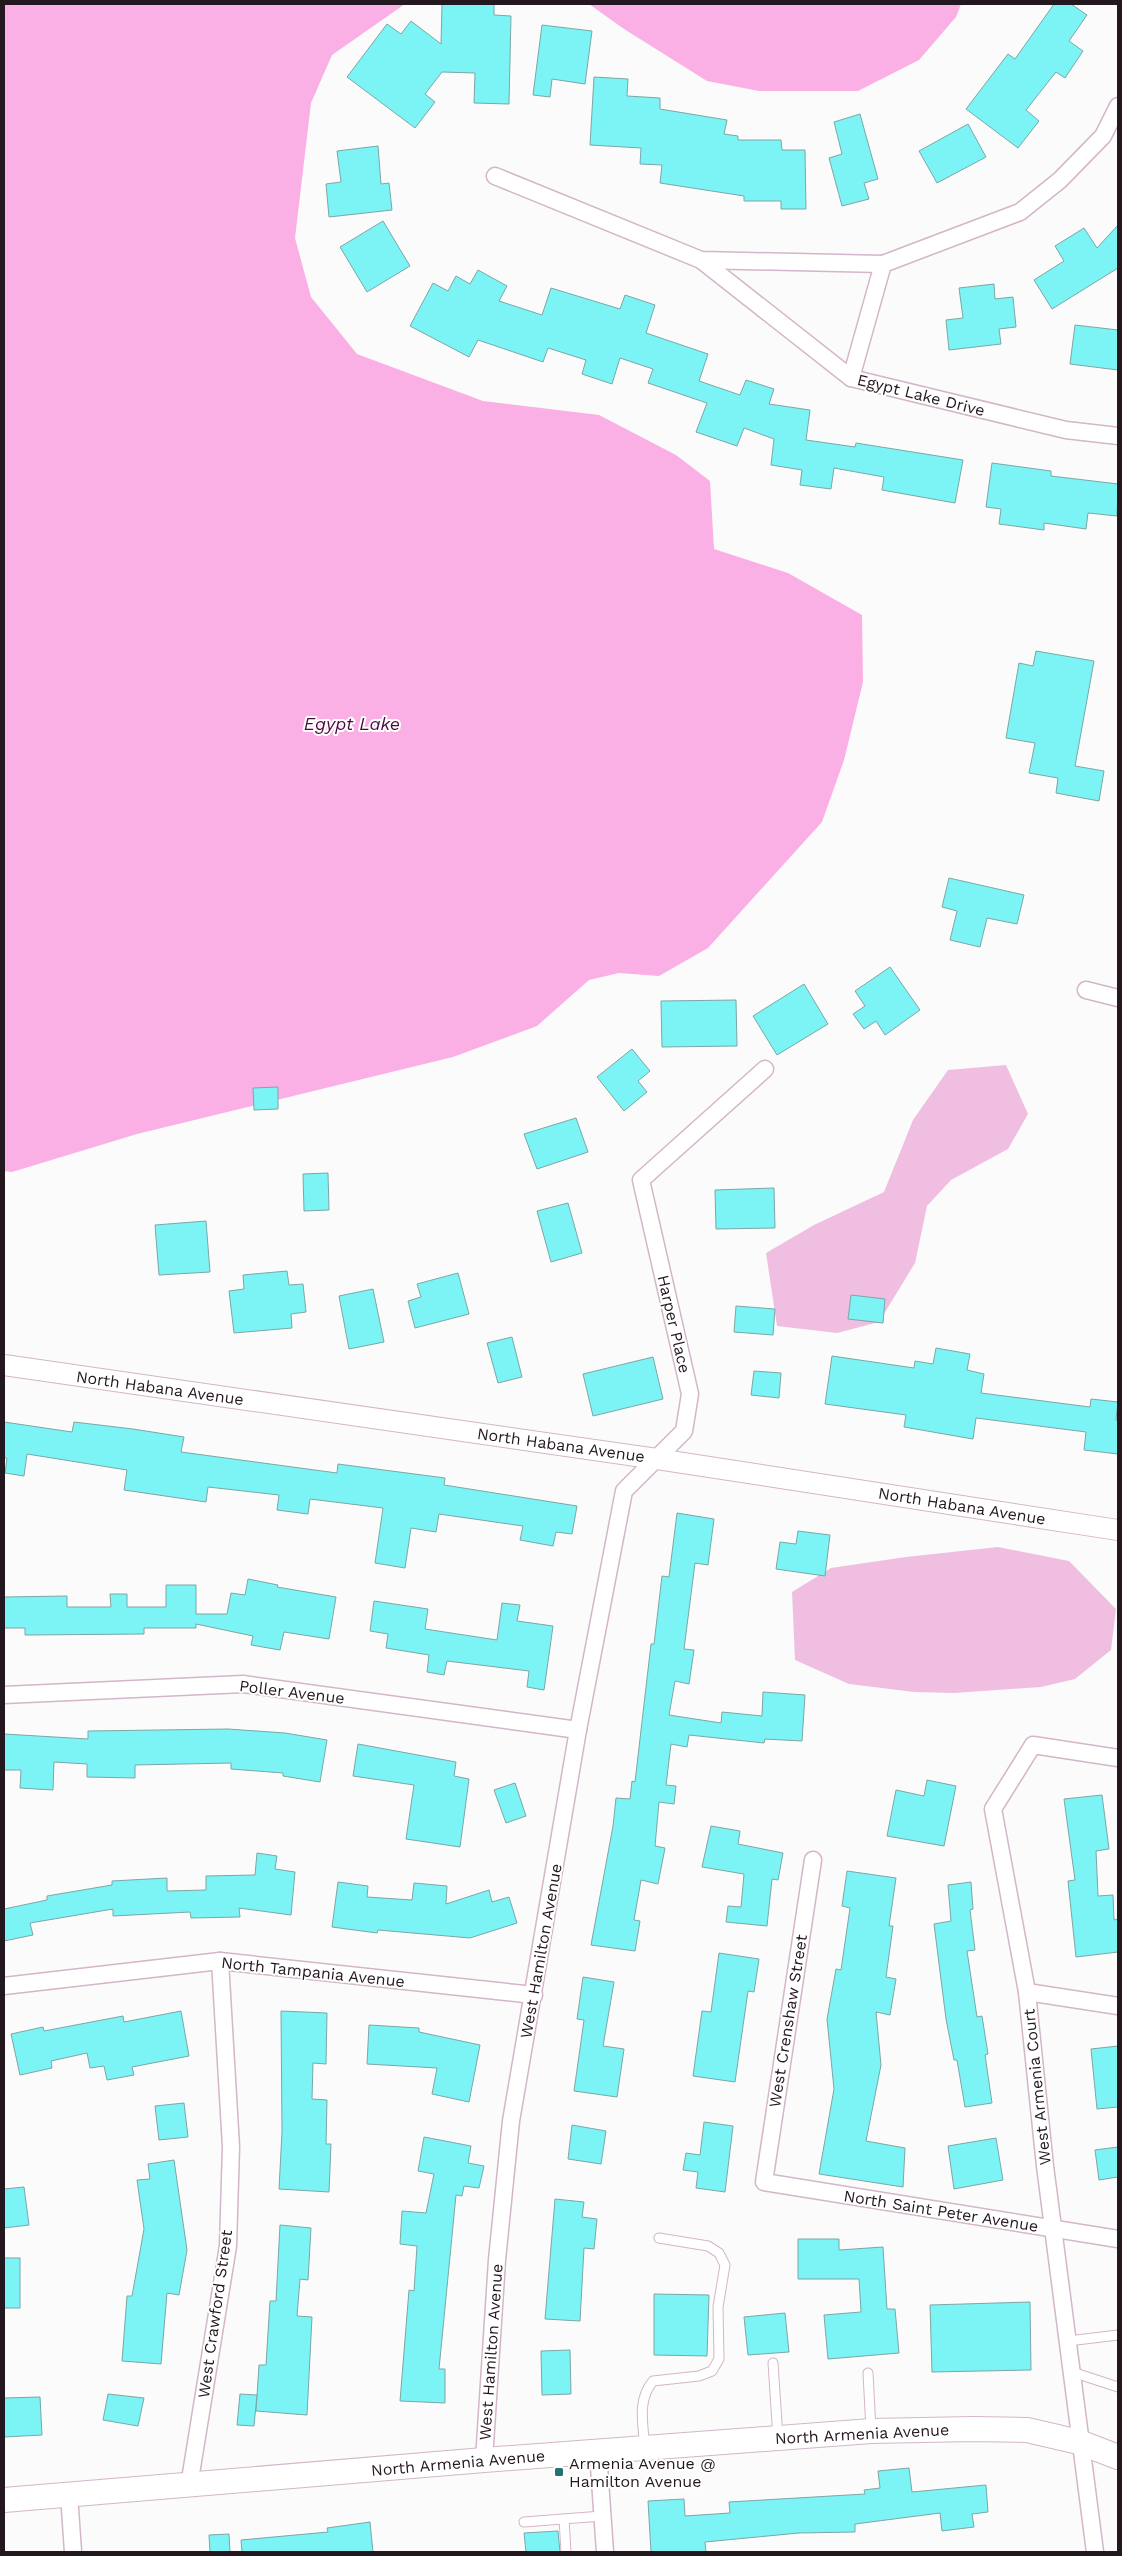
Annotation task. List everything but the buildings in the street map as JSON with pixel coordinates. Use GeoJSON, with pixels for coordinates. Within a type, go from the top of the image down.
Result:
{"type":"FeatureCollection","features":[{"type":"Feature","properties":{"kind":"main road","name":"North Armenia Avenue"},"geometry":{"type":"LineString","coordinates":[[4,2500],[484,2460],[871,2431],[973,2428],[1027,2430],[1079,2442],[1118,2457]]}},
{"type":"Feature","properties":{"kind":"street"},"geometry":{"type":"LineString","coordinates":[[851,378],[883,264],[1020,212],[1060,180],[1102,136],[1118,106]]}},
{"type":"Feature","properties":{"kind":"street","name":"Egypt Lake Drive"},"geometry":{"type":"LineString","coordinates":[[495,176],[701,260],[851,378],[1066,430],[1118,436]]}},
{"type":"Feature","properties":{"kind":"street","name":"Egypt Lake Drive"},"geometry":{"type":"LineString","coordinates":[[701,260],[883,264]]}},
{"type":"Feature","properties":{"kind":"street"},"geometry":{"type":"LineString","coordinates":[[1086,990],[1118,998]]}},
{"type":"Feature","properties":{"kind":"street","name":"Harper Place"},"geometry":{"type":"LineString","coordinates":[[656,1458],[684,1431],[690,1394],[642,1180],[765,1069]]}},
{"type":"Feature","properties":{"kind":"street","name":"North Habana Avenue"},"geometry":{"type":"LineString","coordinates":[[4,1365],[656,1458],[1118,1530]]}},
{"type":"Feature","properties":{"kind":"street","name":"West Hamilton Avenue"},"geometry":{"type":"LineString","coordinates":[[484,2460],[497,2260],[511,2121],[578,1730],[624,1491],[656,1458]]}},
{"type":"Feature","properties":{"kind":"street","name":"Poller Avenue"},"geometry":{"type":"LineString","coordinates":[[4,1695],[243,1684],[578,1730]]}},
{"type":"Feature","properties":{"kind":"street","name":"West Armenia Court"},"geometry":{"type":"LineString","coordinates":[[1095,2552],[1079,2442],[1054,2229],[1044,2166],[1027,1992],[993,1809],[1034,1746],[1118,1758]]}},
{"type":"Feature","properties":{"kind":"street","name":"West Crenshaw Street"},"geometry":{"type":"LineString","coordinates":[[764,2182],[813,1860]]}},
{"type":"Feature","properties":{"kind":"street","name":"North Tampania Avenue"},"geometry":{"type":"LineString","coordinates":[[4,1986],[220,1962],[534,1995]]}},
{"type":"Feature","properties":{"kind":"street","name":"West Crawford Street"},"geometry":{"type":"LineString","coordinates":[[189,2486],[228,2246],[231,2147],[220,1962]]}},
{"type":"Feature","properties":{"kind":"street"},"geometry":{"type":"LineString","coordinates":[[1027,1992],[1118,2006]]}},
{"type":"Feature","properties":{"kind":"street","name":"North Saint Peter Avenue"},"geometry":{"type":"LineString","coordinates":[[764,2182],[1118,2239]]}},
{"type":"Feature","properties":{"kind":"street"},"geometry":{"type":"LineString","coordinates":[[598,2452],[605,2552]]}},
{"type":"Feature","properties":{"kind":"street"},"geometry":{"type":"LineString","coordinates":[[69,2494],[73,2552]]}},
{"type":"Feature","properties":{"kind":"lane"},"geometry":{"type":"LineString","coordinates":[[645,2448],[642,2408],[645,2391],[653,2381],[699,2376],[712,2371],[719,2359],[718,2307],[725,2265],[719,2253],[708,2246],[659,2238]]}},
{"type":"Feature","properties":{"kind":"lane"},"geometry":{"type":"LineString","coordinates":[[1068,2341],[1118,2335]]}},
{"type":"Feature","properties":{"kind":"lane"},"geometry":{"type":"LineString","coordinates":[[773,2363],[778,2438]]}},
{"type":"Feature","properties":{"kind":"lane"},"geometry":{"type":"LineString","coordinates":[[868,2372],[871,2431]]}},
{"type":"Feature","properties":{"kind":"lane"},"geometry":{"type":"LineString","coordinates":[[1072,2372],[1118,2387]]}},
{"type":"Feature","properties":{"kind":"lane"},"geometry":{"type":"LineString","coordinates":[[524,2522],[602,2516]]}},
{"type":"Feature","properties":{"kind":"lane"},"geometry":{"type":"LineString","coordinates":[[564,2519],[566,2552]]}},
{"type":"Feature","properties":{"kind":"shaded area"},"geometry":{"type":"Polygon","coordinates":[[[1006,1065],[1028,1114],[1008,1149],[951,1180],[927,1206],[915,1263],[879,1322],[837,1333],[777,1326],[766,1253],[814,1225],[884,1192],[913,1120],[948,1070],[1006,1065]]]}},
{"type":"Feature","properties":{"kind":"shaded area"},"geometry":{"type":"Polygon","coordinates":[[[998,1547],[1069,1561],[1116,1609],[1111,1650],[1075,1679],[1041,1687],[954,1693],[914,1692],[849,1684],[795,1660],[792,1592],[831,1568],[906,1557],[998,1547]]]}},
{"type":"Feature","properties":{"kind":"water","name":"Egypt Lake"},"geometry":{"type":"Polygon","coordinates":[[[4,4],[405,4],[332,55],[311,103],[295,238],[311,297],[357,354],[483,401],[599,415],[676,455],[710,481],[714,549],[788,573],[862,615],[863,682],[844,760],[822,822],[708,948],[659,976],[619,973],[589,980],[537,1026],[453,1057],[137,1134],[12,1172],[4,1171],[4,4]]]}},
{"type":"Feature","properties":{"kind":"water"},"geometry":{"type":"Polygon","coordinates":[[[589,4],[961,4],[956,17],[919,60],[858,91],[759,91],[707,81],[624,29],[589,4]]]}},
{"type":"Feature","properties":{"kind":"place","name":"Armenia Avenue @ Hamilton Avenue"},"geometry":{"type":"Point","coordinates":[559,2472]}}]}
